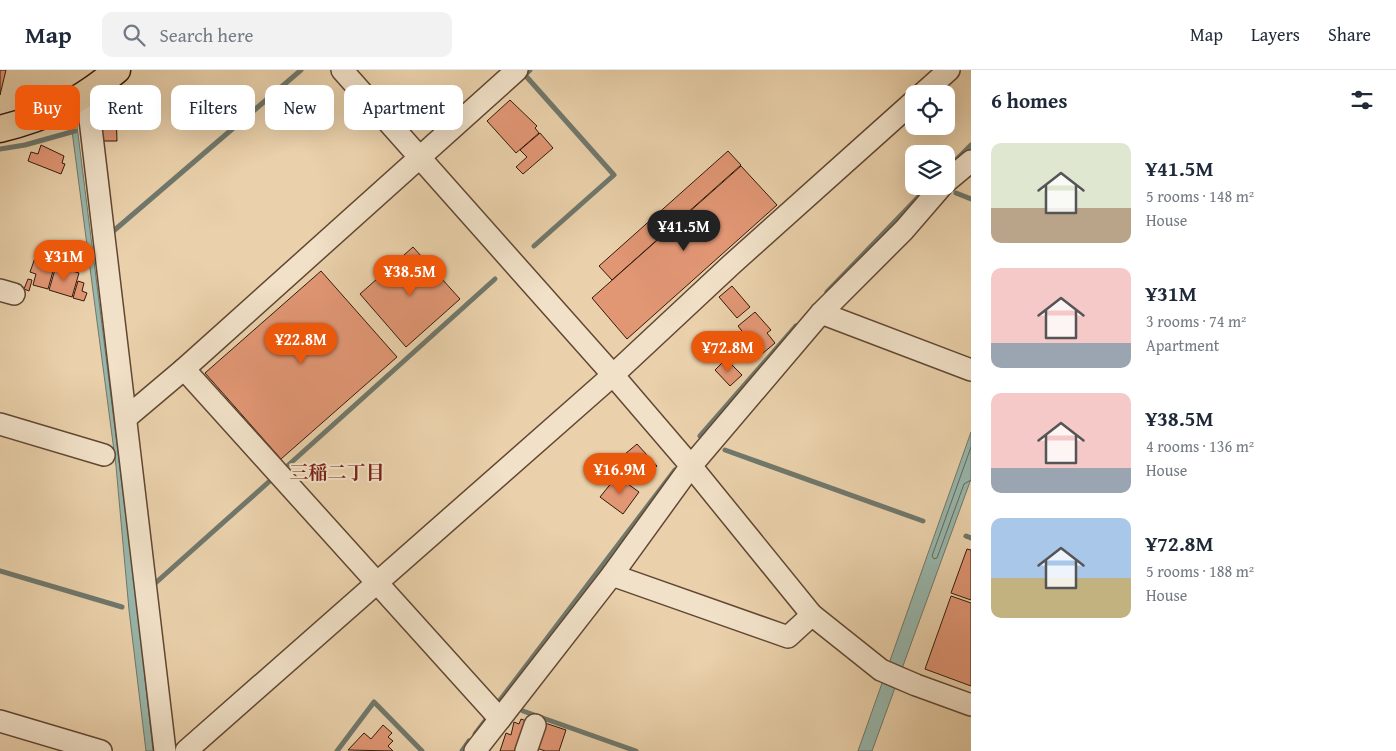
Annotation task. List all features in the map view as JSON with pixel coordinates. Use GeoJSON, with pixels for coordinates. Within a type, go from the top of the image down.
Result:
{"type":"FeatureCollection","features":[{"type":"Feature","properties":{"kind":"main road"},"geometry":{"type":"LineString","coordinates":[[0,129],[58,111],[93,84],[117,70]]}},
{"type":"Feature","properties":{"kind":"street"},"geometry":{"type":"LineString","coordinates":[[342,70],[691,466],[812,615],[881,670],[971,705]]}},
{"type":"Feature","properties":{"kind":"street"},"geometry":{"type":"LineString","coordinates":[[126,418],[184,369],[517,70]]}},
{"type":"Feature","properties":{"kind":"street"},"geometry":{"type":"LineString","coordinates":[[932,85],[949,70]]}},
{"type":"Feature","properties":{"kind":"street"},"geometry":{"type":"LineString","coordinates":[[93,84],[126,418],[165,751]]}},
{"type":"Feature","properties":{"kind":"street"},"geometry":{"type":"LineString","coordinates":[[186,751],[613,376],[905,109]]}},
{"type":"Feature","properties":{"kind":"street"},"geometry":{"type":"LineString","coordinates":[[955,174],[971,161]]}},
{"type":"Feature","properties":{"kind":"street"},"geometry":{"type":"LineString","coordinates":[[475,751],[612,575],[691,466],[821,313],[904,230],[934,195]]}},
{"type":"Feature","properties":{"kind":"street"},"geometry":{"type":"LineString","coordinates":[[821,313],[971,370]]}},
{"type":"Feature","properties":{"kind":"street"},"geometry":{"type":"LineString","coordinates":[[184,369],[500,718]]}},
{"type":"Feature","properties":{"kind":"street"},"geometry":{"type":"LineString","coordinates":[[0,424],[104,455]]}},
{"type":"Feature","properties":{"kind":"street"},"geometry":{"type":"LineString","coordinates":[[612,575],[788,638],[812,615]]}},
{"type":"Feature","properties":{"kind":"street"},"geometry":{"type":"LineString","coordinates":[[0,721],[101,751]]}},
{"type":"Feature","properties":{"kind":"street"},"geometry":{"type":"LineString","coordinates":[[526,751],[534,725]]}},
{"type":"Feature","properties":{"kind":"water"},"geometry":{"type":"Polygon","coordinates":[[[78,130],[136,596],[153,751],[146,751],[129,610],[116,466],[72,131],[78,130]]]}},
{"type":"Feature","properties":{"kind":"water"},"geometry":{"type":"Polygon","coordinates":[[[971,432],[971,479],[872,751],[858,751],[971,432]]]}},
{"type":"Feature","properties":{"kind":"building"},"geometry":{"type":"Polygon","coordinates":[[[0,70],[6,70],[0,95],[0,70]]]}},
{"type":"Feature","properties":{"kind":"building"},"geometry":{"type":"Polygon","coordinates":[[[510,100],[537,126],[535,128],[539,133],[516,153],[487,121],[510,100]]]}},
{"type":"Feature","properties":{"kind":"building"},"geometry":{"type":"Polygon","coordinates":[[[100,130],[117,130],[117,141],[100,141],[100,130]]]}},
{"type":"Feature","properties":{"kind":"building"},"geometry":{"type":"Polygon","coordinates":[[[540,133],[553,148],[523,174],[516,167],[527,157],[520,150],[540,133]]]}},
{"type":"Feature","properties":{"kind":"building"},"geometry":{"type":"Polygon","coordinates":[[[41,145],[64,156],[62,163],[65,164],[61,174],[28,161],[31,152],[38,154],[41,145]]]}},
{"type":"Feature","properties":{"kind":"building"},"geometry":{"type":"Polygon","coordinates":[[[728,151],[741,165],[612,280],[599,266],[728,151]]]}},
{"type":"Feature","properties":{"kind":"building"},"geometry":{"type":"Polygon","coordinates":[[[741,166],[777,205],[627,339],[592,298],[741,166]]]}},
{"type":"Feature","properties":{"kind":"building"},"geometry":{"type":"Polygon","coordinates":[[[413,247],[460,299],[406,347],[360,294],[413,247]]]}},
{"type":"Feature","properties":{"kind":"building"},"geometry":{"type":"Polygon","coordinates":[[[35,258],[55,264],[48,289],[33,285],[36,274],[30,272],[35,258]]]}},
{"type":"Feature","properties":{"kind":"building"},"geometry":{"type":"Polygon","coordinates":[[[56,266],[79,273],[72,297],[49,290],[56,266]]]}},
{"type":"Feature","properties":{"kind":"building"},"geometry":{"type":"Polygon","coordinates":[[[321,271],[397,357],[281,459],[205,373],[321,271]]]}},
{"type":"Feature","properties":{"kind":"building"},"geometry":{"type":"Polygon","coordinates":[[[28,279],[32,280],[29,291],[24,289],[28,279]]]}},
{"type":"Feature","properties":{"kind":"building"},"geometry":{"type":"Polygon","coordinates":[[[78,281],[84,283],[82,291],[87,293],[84,301],[73,298],[78,281]]]}},
{"type":"Feature","properties":{"kind":"building"},"geometry":{"type":"Polygon","coordinates":[[[732,286],[750,307],[737,318],[719,297],[732,286]]]}},
{"type":"Feature","properties":{"kind":"building"},"geometry":{"type":"Polygon","coordinates":[[[755,312],[771,330],[767,333],[775,343],[762,354],[751,342],[748,345],[742,337],[745,335],[738,326],[755,312]]]}},
{"type":"Feature","properties":{"kind":"building"},"geometry":{"type":"Polygon","coordinates":[[[726,359],[742,375],[730,386],[715,370],[726,359]]]}},
{"type":"Feature","properties":{"kind":"building"},"geometry":{"type":"Polygon","coordinates":[[[637,444],[657,466],[645,477],[625,454],[637,444]]]}},
{"type":"Feature","properties":{"kind":"building"},"geometry":{"type":"Polygon","coordinates":[[[617,476],[639,492],[623,514],[600,497],[617,476]]]}},
{"type":"Feature","properties":{"kind":"building"},"geometry":{"type":"Polygon","coordinates":[[[967,549],[971,550],[971,600],[951,593],[967,549]]]}},
{"type":"Feature","properties":{"kind":"building"},"geometry":{"type":"Polygon","coordinates":[[[951,596],[971,603],[971,686],[925,669],[951,596]]]}},
{"type":"Feature","properties":{"kind":"building"},"geometry":{"type":"Polygon","coordinates":[[[521,719],[529,722],[519,751],[500,751],[506,733],[511,735],[514,722],[519,724],[521,719]]]}},
{"type":"Feature","properties":{"kind":"building"},"geometry":{"type":"Polygon","coordinates":[[[545,723],[566,730],[559,751],[545,751],[537,748],[545,723]]]}},
{"type":"Feature","properties":{"kind":"building"},"geometry":{"type":"Polygon","coordinates":[[[383,725],[392,733],[388,737],[393,741],[388,746],[393,751],[348,750],[364,733],[371,739],[383,725]]]}},
{"type":"Feature","properties":{"kind":"waterway"},"geometry":{"type":"LineString","coordinates":[[110,234],[301,70]]}},
{"type":"Feature","properties":{"kind":"waterway"},"geometry":{"type":"LineString","coordinates":[[530,70],[525,75],[614,175],[534,246]]}},
{"type":"Feature","properties":{"kind":"waterway"},"geometry":{"type":"LineString","coordinates":[[0,149],[25,145],[75,131]]}},
{"type":"Feature","properties":{"kind":"waterway"},"geometry":{"type":"LineString","coordinates":[[955,161],[971,145]]}},
{"type":"Feature","properties":{"kind":"waterway"},"geometry":{"type":"LineString","coordinates":[[956,193],[971,199]]}},
{"type":"Feature","properties":{"kind":"waterway"},"geometry":{"type":"LineString","coordinates":[[827,292],[920,195]]}},
{"type":"Feature","properties":{"kind":"waterway"},"geometry":{"type":"LineString","coordinates":[[284,469],[495,279]]}},
{"type":"Feature","properties":{"kind":"waterway"},"geometry":{"type":"LineString","coordinates":[[700,436],[796,326]]}},
{"type":"Feature","properties":{"kind":"waterway"},"geometry":{"type":"LineString","coordinates":[[725,450],[923,521]]}},
{"type":"Feature","properties":{"kind":"waterway"},"geometry":{"type":"LineString","coordinates":[[497,704],[675,470]]}},
{"type":"Feature","properties":{"kind":"waterway"},"geometry":{"type":"LineString","coordinates":[[151,587],[272,479]]}},
{"type":"Feature","properties":{"kind":"waterway"},"geometry":{"type":"LineString","coordinates":[[966,536],[971,538]]}},
{"type":"Feature","properties":{"kind":"waterway"},"geometry":{"type":"LineString","coordinates":[[0,571],[122,607]]}},
{"type":"Feature","properties":{"kind":"waterway"},"geometry":{"type":"LineString","coordinates":[[337,751],[374,702],[422,751]]}},
{"type":"Feature","properties":{"kind":"waterway"},"geometry":{"type":"LineString","coordinates":[[523,711],[636,751]]}},
{"type":"Feature","properties":{"kind":"waterway"},"geometry":{"type":"LineString","coordinates":[[475,734],[488,717]]}},
{"type":"Feature","properties":{"kind":"waterway"},"geometry":{"type":"LineString","coordinates":[[462,751],[469,741]]}},
{"type":"Feature","properties":{"kind":"district","name":"三稲二丁目"},"geometry":{"type":"Point","coordinates":[337,472]}}]}
